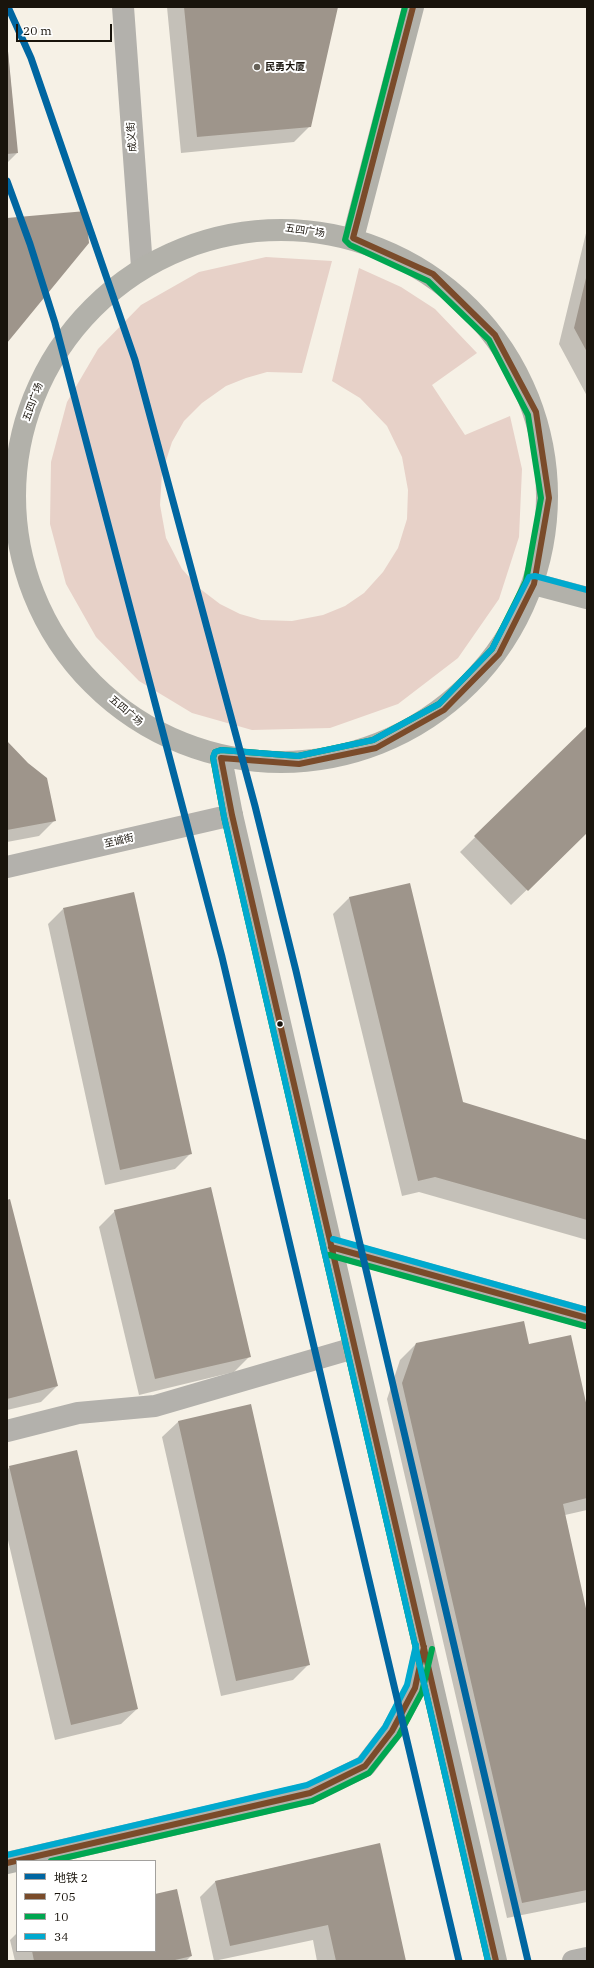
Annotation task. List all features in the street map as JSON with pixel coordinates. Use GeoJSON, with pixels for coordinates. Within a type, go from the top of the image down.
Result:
{"type":"FeatureCollection","features":[{"type":"Feature","properties":{"kind":"street","name":"成义街"},"geometry":{"type":"LineString","coordinates":[[123,7],[142,267]]}},
{"type":"Feature","properties":{"kind":"street"},"geometry":{"type":"LineString","coordinates":[[354,238],[413,7]]}},
{"type":"Feature","properties":{"kind":"street","name":"五四广场"},"geometry":{"type":"LineString","coordinates":[[281,227],[354,238],[432,274],[495,335],[536,412],[549,498],[534,584],[499,654],[444,710],[376,748],[300,764],[222,758],[142,725],[77,668],[32,594],[10,510],[20,438],[45,370],[87,312],[142,267],[209,237],[281,227]]}},
{"type":"Feature","properties":{"kind":"street"},"geometry":{"type":"LineString","coordinates":[[534,584],[587,598]]}},
{"type":"Feature","properties":{"kind":"street"},"geometry":{"type":"LineString","coordinates":[[222,758],[232,815],[496,1961]]}},
{"type":"Feature","properties":{"kind":"street","name":"至诚街"},"geometry":{"type":"LineString","coordinates":[[7,867],[232,815]]}},
{"type":"Feature","properties":{"kind":"street"},"geometry":{"type":"LineString","coordinates":[[331,1248],[587,1318]]}},
{"type":"Feature","properties":{"kind":"street"},"geometry":{"type":"LineString","coordinates":[[7,1431],[78,1413],[155,1406],[354,1348]]}},
{"type":"Feature","properties":{"kind":"street"},"geometry":{"type":"LineString","coordinates":[[20,1860],[310,1793],[365,1766],[392,1731],[415,1688],[424,1647]]}},
{"type":"Feature","properties":{"kind":"street"},"geometry":{"type":"LineString","coordinates":[[573,1961],[587,1958]]}},
{"type":"Feature","properties":{"kind":"shaded area"},"geometry":{"type":"Polygon","coordinates":[[[266,257],[332,261],[302,373],[267,372],[226,386],[202,403],[184,421],[172,442],[162,473],[160,505],[166,538],[182,569],[199,588],[220,604],[240,614],[261,620],[292,621],[323,615],[345,606],[364,593],[383,572],[398,548],[407,519],[408,490],[402,457],[387,426],[360,398],[332,381],[359,268],[401,287],[435,309],[477,353],[432,385],[465,435],[510,416],[522,469],[519,537],[499,599],[458,658],[398,704],[330,728],[252,730],[192,713],[139,681],[96,637],[66,584],[50,524],[51,462],[67,402],[98,349],[141,305],[199,272],[266,257]]]}},
{"type":"Feature","properties":{"kind":"building","name":"民勇大厦"},"geometry":{"type":"Polygon","coordinates":[[[184,7],[338,7],[311,127],[197,137],[184,7]]]}},
{"type":"Feature","properties":{"kind":"building"},"geometry":{"type":"Polygon","coordinates":[[[7,41],[18,153],[7,154],[7,41]]]}},
{"type":"Feature","properties":{"kind":"building"},"geometry":{"type":"Polygon","coordinates":[[[86,211],[89,243],[7,343],[7,218],[86,211]]]}},
{"type":"Feature","properties":{"kind":"building"},"geometry":{"type":"Polygon","coordinates":[[[587,278],[587,352],[574,328],[587,278]]]}},
{"type":"Feature","properties":{"kind":"building"},"geometry":{"type":"Polygon","coordinates":[[[587,726],[587,833],[528,891],[474,836],[587,726]]]}},
{"type":"Feature","properties":{"kind":"building"},"geometry":{"type":"Polygon","coordinates":[[[7,741],[28,763],[47,778],[56,821],[7,830],[7,741]]]}},
{"type":"Feature","properties":{"kind":"building"},"geometry":{"type":"Polygon","coordinates":[[[410,883],[463,1102],[587,1140],[587,1220],[435,1177],[418,1181],[349,897],[410,883]]]}},
{"type":"Feature","properties":{"kind":"building"},"geometry":{"type":"Polygon","coordinates":[[[134,892],[192,1154],[120,1170],[63,908],[134,892]]]}},
{"type":"Feature","properties":{"kind":"building"},"geometry":{"type":"Polygon","coordinates":[[[211,1187],[251,1357],[155,1379],[114,1210],[211,1187]]]}},
{"type":"Feature","properties":{"kind":"building"},"geometry":{"type":"Polygon","coordinates":[[[10,1199],[58,1386],[7,1399],[7,1200],[10,1199]]]}},
{"type":"Feature","properties":{"kind":"building"},"geometry":{"type":"Polygon","coordinates":[[[524,1321],[529,1344],[571,1335],[587,1407],[587,1498],[563,1504],[587,1613],[587,1890],[522,1903],[402,1383],[416,1343],[524,1321]]]}},
{"type":"Feature","properties":{"kind":"building"},"geometry":{"type":"Polygon","coordinates":[[[251,1404],[310,1665],[236,1681],[178,1421],[251,1404]]]}},
{"type":"Feature","properties":{"kind":"building"},"geometry":{"type":"Polygon","coordinates":[[[77,1450],[138,1709],[71,1725],[9,1466],[77,1450]]]}},
{"type":"Feature","properties":{"kind":"building"},"geometry":{"type":"Polygon","coordinates":[[[380,1843],[406,1961],[336,1961],[328,1925],[230,1946],[215,1881],[380,1843]]]}},
{"type":"Feature","properties":{"kind":"building"},"geometry":{"type":"Polygon","coordinates":[[[177,1889],[192,1956],[171,1961],[34,1961],[32,1952],[156,1952],[156,1894],[177,1889]]]}},
{"type":"Feature","properties":{"kind":"metro line","name":"2"},"geometry":{"type":"LineString","coordinates":[[8,7],[31,58],[135,360],[255,806],[296,971],[528,1961]]}},
{"type":"Feature","properties":{"kind":"metro line","name":"2"},"geometry":{"type":"LineString","coordinates":[[7,181],[30,244],[55,323],[222,957],[459,1961]]}},
{"type":"Feature","properties":{"kind":"transit line","name":"10"},"geometry":{"type":"LineString","coordinates":[[405,7],[345,240],[350,245],[428,281],[489,340],[528,415],[541,498],[526,581],[492,649],[439,704],[373,740],[298,756],[221,750],[215,752],[213,758],[224,817],[488,1961]]}},
{"type":"Feature","properties":{"kind":"transit line","name":"705"},"geometry":{"type":"LineString","coordinates":[[413,7],[353,238],[433,274],[495,335],[536,412],[549,498],[534,584],[499,654],[444,710],[376,748],[299,764],[221,758],[232,815],[496,1961]]}},
{"type":"Feature","properties":{"kind":"transit line","name":"34"},"geometry":{"type":"LineString","coordinates":[[488,1961],[224,817],[213,757],[215,752],[221,750],[298,756],[373,740],[439,704],[492,649],[529,577],[535,576],[587,590]]}},
{"type":"Feature","properties":{"kind":"transit line","name":"34"},"geometry":{"type":"LineString","coordinates":[[333,1239],[587,1310]]}},
{"type":"Feature","properties":{"kind":"transit line","name":"705"},"geometry":{"type":"LineString","coordinates":[[331,1247],[587,1318]]}},
{"type":"Feature","properties":{"kind":"transit line","name":"10"},"geometry":{"type":"LineString","coordinates":[[329,1255],[585,1326]]}},
{"type":"Feature","properties":{"kind":"transit line","name":"34"},"geometry":{"type":"LineString","coordinates":[[7,1855],[307,1785],[360,1760],[385,1727],[407,1685],[416,1645]]}},
{"type":"Feature","properties":{"kind":"transit line","name":"705"},"geometry":{"type":"LineString","coordinates":[[20,1860],[310,1793],[365,1766],[392,1731],[415,1688],[424,1647]]}},
{"type":"Feature","properties":{"kind":"transit line","name":"10"},"geometry":{"type":"LineString","coordinates":[[55,1860],[312,1801],[369,1773],[399,1735],[422,1692],[432,1649]]}},
{"type":"Feature","properties":{"kind":"transit line","name":"705"},"geometry":{"type":"LineString","coordinates":[[7,1863],[16,1861]]}},
{"type":"Feature","properties":{"kind":"place","name":"民勇大厦"},"geometry":{"type":"Point","coordinates":[257,67]}}]}
